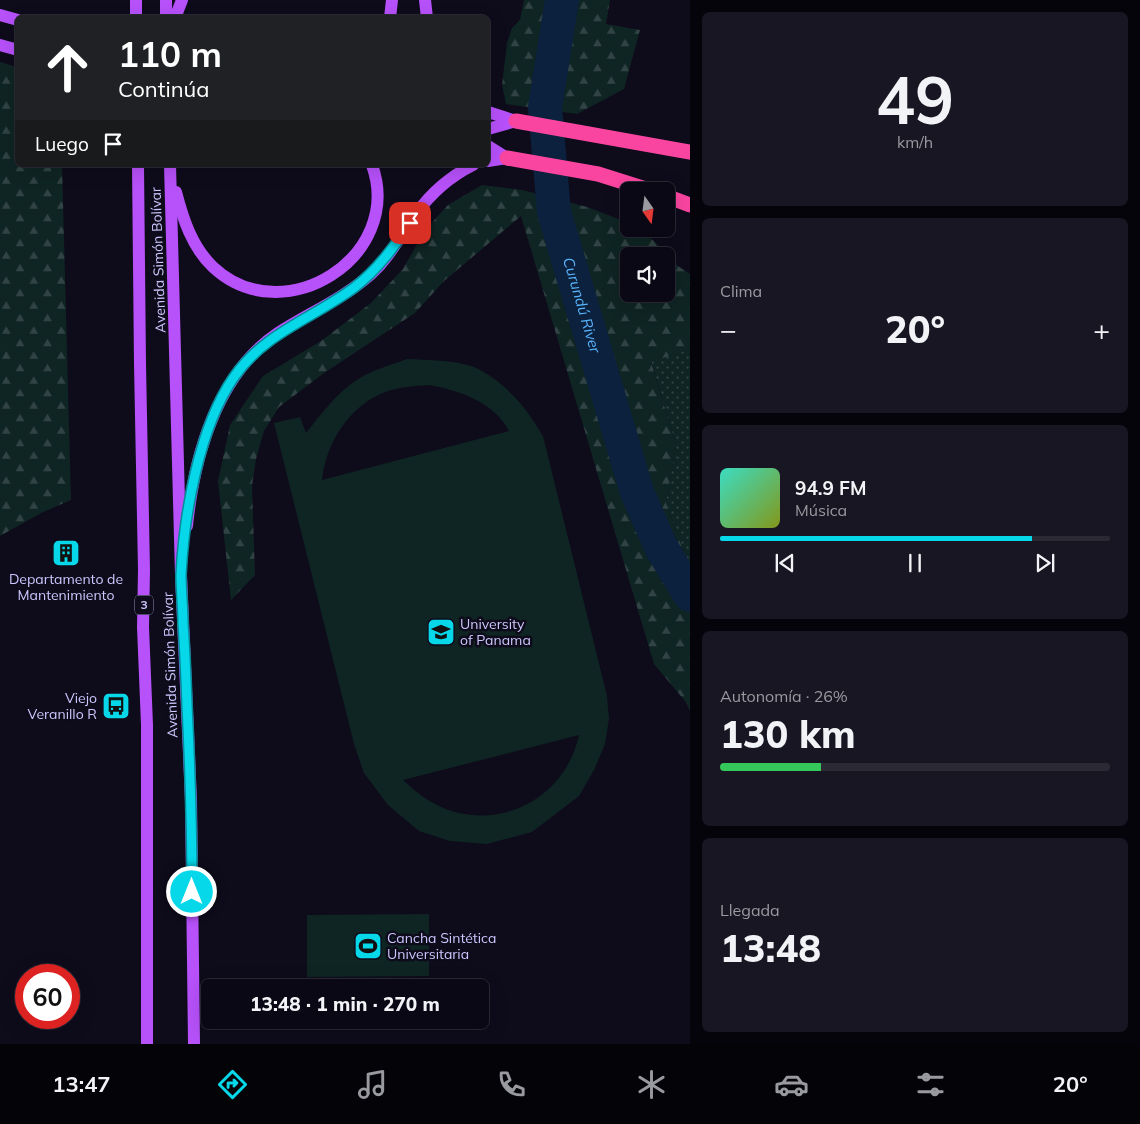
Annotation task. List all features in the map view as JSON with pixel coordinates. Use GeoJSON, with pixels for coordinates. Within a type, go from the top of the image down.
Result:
{"type":"FeatureCollection","features":[{"type":"Feature","properties":{"kind":"highway"},"geometry":{"type":"LineString","coordinates":[[519,122],[690,152]]}},
{"type":"Feature","properties":{"kind":"highway"},"geometry":{"type":"LineString","coordinates":[[510,159],[598,174],[623,182]]}},
{"type":"Feature","properties":{"kind":"highway"},"geometry":{"type":"LineString","coordinates":[[675,199],[690,205]]}},
{"type":"Feature","properties":{"kind":"main road"},"geometry":{"type":"LineString","coordinates":[[136,0],[136,15]]}},
{"type":"Feature","properties":{"kind":"main road"},"geometry":{"type":"LineString","coordinates":[[166,0],[166,15]]}},
{"type":"Feature","properties":{"kind":"main road"},"geometry":{"type":"LineString","coordinates":[[176,15],[182,0]]}},
{"type":"Feature","properties":{"kind":"main road"},"geometry":{"type":"LineString","coordinates":[[390,15],[392,0]]}},
{"type":"Feature","properties":{"kind":"main road"},"geometry":{"type":"LineString","coordinates":[[425,0],[427,15]]}},
{"type":"Feature","properties":{"kind":"main road"},"geometry":{"type":"LineString","coordinates":[[0,15],[15,19]]}},
{"type":"Feature","properties":{"kind":"main road"},"geometry":{"type":"LineString","coordinates":[[0,45],[15,49]]}},
{"type":"Feature","properties":{"kind":"main road"},"geometry":{"type":"LineString","coordinates":[[490,113],[519,122]]}},
{"type":"Feature","properties":{"kind":"main road"},"geometry":{"type":"LineString","coordinates":[[490,129],[519,122]]}},
{"type":"Feature","properties":{"kind":"main road"},"geometry":{"type":"LineString","coordinates":[[490,147],[510,159]]}},
{"type":"Feature","properties":{"kind":"main road"},"geometry":{"type":"LineString","coordinates":[[490,161],[510,159]]}},
{"type":"Feature","properties":{"kind":"main road","name":"Avenida Simón Bolívar"},"geometry":{"type":"LineString","coordinates":[[138,167],[144,570],[143,627],[147,725],[146,1044]]}},
{"type":"Feature","properties":{"kind":"main road"},"geometry":{"type":"LineString","coordinates":[[170,167],[184,220],[204,257],[220,273],[239,284],[272,292],[297,289],[323,281],[344,266],[359,250],[371,232],[376,218],[378,190],[373,167]]}},
{"type":"Feature","properties":{"kind":"main road","name":"Avenida Simón Bolívar"},"geometry":{"type":"LineString","coordinates":[[170,167],[181,575],[191,800],[194,1044]]}},
{"type":"Feature","properties":{"kind":"main road"},"geometry":{"type":"LineString","coordinates":[[181,575],[188,513],[199,460],[214,414],[234,377],[258,349],[277,334],[354,288],[371,274],[392,250],[429,197],[442,184],[470,167]]}},
{"type":"Feature","properties":{"kind":"green space"},"geometry":{"type":"Polygon","coordinates":[[[524,0],[610,0],[606,24],[640,30],[624,89],[577,114],[506,104],[502,85],[507,43],[512,28],[520,20],[524,0]]]}},
{"type":"Feature","properties":{"kind":"green space"},"geometry":{"type":"Polygon","coordinates":[[[0,62],[15,66],[15,167],[62,167],[71,500],[41,513],[0,536],[0,62]]]}},
{"type":"Feature","properties":{"kind":"green space"},"geometry":{"type":"Polygon","coordinates":[[[482,185],[522,190],[587,207],[620,220],[620,238],[651,238],[660,247],[620,247],[620,302],[675,302],[675,263],[690,274],[690,349],[651,362],[676,445],[666,503],[690,570],[690,710],[685,701],[654,664],[521,216],[444,281],[415,313],[324,373],[279,407],[264,431],[256,459],[252,486],[255,575],[231,600],[218,481],[230,425],[263,376],[321,341],[371,303],[403,269],[425,230],[448,205],[482,185]]]}},
{"type":"Feature","properties":{"kind":"green space"},"geometry":{"type":"Polygon","coordinates":[[[690,349],[690,570],[666,503],[676,445],[651,361],[690,349]]]}},
{"type":"Feature","properties":{"kind":"green space"},"geometry":{"type":"Polygon","coordinates":[[[407,359],[460,363],[487,374],[515,397],[543,436],[607,696],[609,719],[605,744],[594,770],[579,796],[532,832],[487,844],[450,841],[419,831],[388,805],[364,773],[354,744],[274,423],[300,417],[306,433],[331,403],[352,383],[371,372],[407,359]],[[430,385],[390,390],[372,398],[361,406],[350,416],[334,440],[324,466],[322,480],[509,431],[495,412],[475,399],[430,385]],[[579,735],[403,780],[427,799],[455,812],[476,815],[496,814],[516,809],[534,801],[562,773],[573,755],[579,735]]]}},
{"type":"Feature","properties":{"kind":"green space","name":"Cancha Sintética Universitaria"},"geometry":{"type":"Polygon","coordinates":[[[429,914],[429,976],[307,977],[307,915],[429,914]]]}},
{"type":"Feature","properties":{"kind":"waterway","name":"Curundú River"},"geometry":{"type":"LineString","coordinates":[[562,0],[545,107],[554,212],[637,492],[661,547],[690,595]]}},
{"type":"Feature","properties":{"kind":"place","name":"Departamento de Mantenimiento"},"geometry":{"type":"Point","coordinates":[66,553]}},
{"type":"Feature","properties":{"kind":"place","name":"University of Panama"},"geometry":{"type":"Point","coordinates":[441,632]}},
{"type":"Feature","properties":{"kind":"place","name":"Viejo Veranillo R"},"geometry":{"type":"Point","coordinates":[116,706]}},
{"type":"Feature","properties":{"kind":"place","name":"Cancha Sintética Universitaria"},"geometry":{"type":"Point","coordinates":[368,946]}},
{"type":"Feature","properties":{"kind":"route"},"geometry":{"type":"LineString","coordinates":[[192,892],[191,800],[181,575],[188,513],[206,436],[223,394],[244,363],[277,334],[354,288],[371,274],[392,250],[410,223]]}}]}
